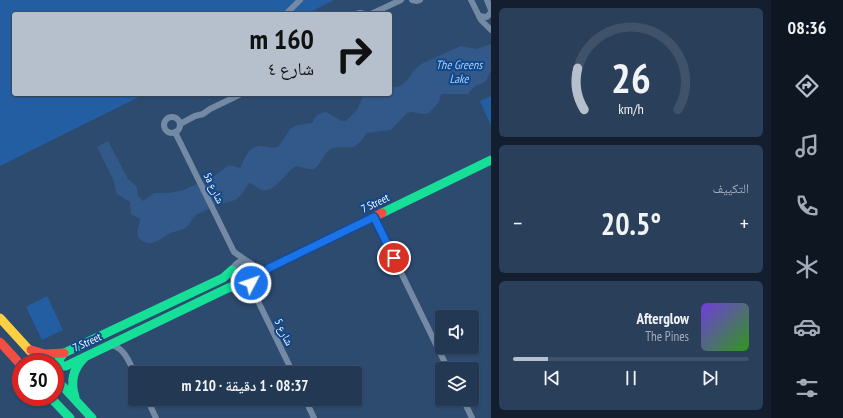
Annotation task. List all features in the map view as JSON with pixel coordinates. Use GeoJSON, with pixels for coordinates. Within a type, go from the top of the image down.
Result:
{"type":"FeatureCollection","features":[{"type":"Feature","properties":{"kind":"street"},"geometry":{"type":"LineString","coordinates":[[288,12],[300,0]]}},
{"type":"Feature","properties":{"kind":"street"},"geometry":{"type":"LineString","coordinates":[[375,12],[401,0]]}},
{"type":"Feature","properties":{"kind":"street"},"geometry":{"type":"LineString","coordinates":[[412,0],[420,0]]}},
{"type":"Feature","properties":{"kind":"street"},"geometry":{"type":"LineString","coordinates":[[471,0],[479,16],[491,30]]}},
{"type":"Feature","properties":{"kind":"street"},"geometry":{"type":"LineString","coordinates":[[479,16],[487,17],[491,11],[487,0]]}},
{"type":"Feature","properties":{"kind":"street"},"geometry":{"type":"LineString","coordinates":[[180,124],[177,119],[171,117],[168,118],[164,125],[166,130],[170,133],[175,132],[179,129],[180,124],[237,96]]}},
{"type":"Feature","properties":{"kind":"street","name":"5a شارع"},"geometry":{"type":"LineString","coordinates":[[175,132],[234,252],[249,262]]}},
{"type":"Feature","properties":{"kind":"street","name":"7 Street"},"geometry":{"type":"LineString","coordinates":[[254,280],[269,268],[491,160]]}},
{"type":"Feature","properties":{"kind":"street"},"geometry":{"type":"LineString","coordinates":[[374,217],[445,362]]}},
{"type":"Feature","properties":{"kind":"street","name":"5a شارع"},"geometry":{"type":"LineString","coordinates":[[232,269],[234,252]]}},
{"type":"Feature","properties":{"kind":"street"},"geometry":{"type":"LineString","coordinates":[[249,262],[255,268],[256,272],[254,280],[249,284],[242,285],[234,281],[232,269],[237,263],[249,262],[260,267],[269,268]]}},
{"type":"Feature","properties":{"kind":"street","name":"7 Street"},"geometry":{"type":"LineString","coordinates":[[64,354],[223,278],[232,269]]}},
{"type":"Feature","properties":{"kind":"street","name":"شارع 5"},"geometry":{"type":"LineString","coordinates":[[254,280],[257,299],[290,366]]}},
{"type":"Feature","properties":{"kind":"street","name":"7 Street"},"geometry":{"type":"LineString","coordinates":[[64,366],[111,345],[228,288],[242,285]]}},
{"type":"Feature","properties":{"kind":"street","name":"شارع 5"},"geometry":{"type":"LineString","coordinates":[[242,285],[257,299]]}},
{"type":"Feature","properties":{"kind":"street"},"geometry":{"type":"LineString","coordinates":[[0,318],[34,354]]}},
{"type":"Feature","properties":{"kind":"street"},"geometry":{"type":"LineString","coordinates":[[124,352],[127,337]]}},
{"type":"Feature","properties":{"kind":"street"},"geometry":{"type":"LineString","coordinates":[[0,342],[12,355]]}},
{"type":"Feature","properties":{"kind":"street"},"geometry":{"type":"LineString","coordinates":[[111,345],[118,347],[124,352],[131,366]]}},
{"type":"Feature","properties":{"kind":"street"},"geometry":{"type":"LineString","coordinates":[[28,348],[45,354]]}},
{"type":"Feature","properties":{"kind":"street"},"geometry":{"type":"LineString","coordinates":[[76,400],[72,390],[72,375],[77,365],[84,357]]}},
{"type":"Feature","properties":{"kind":"street"},"geometry":{"type":"LineString","coordinates":[[64,387],[92,418]]}},
{"type":"Feature","properties":{"kind":"street"},"geometry":{"type":"LineString","coordinates":[[59,406],[70,418]]}},
{"type":"Feature","properties":{"kind":"street"},"geometry":{"type":"LineString","coordinates":[[150,406],[156,418]]}},
{"type":"Feature","properties":{"kind":"street"},"geometry":{"type":"LineString","coordinates":[[308,406],[314,418]]}},
{"type":"Feature","properties":{"kind":"street"},"geometry":{"type":"LineString","coordinates":[[466,406],[472,418]]}},
{"type":"Feature","properties":{"kind":"shaded area"},"geometry":{"type":"Polygon","coordinates":[[[0,0],[334,0],[310,12],[12,12],[12,96],[141,96],[0,166],[0,0]]]}},
{"type":"Feature","properties":{"kind":"shaded area"},"geometry":{"type":"Polygon","coordinates":[[[491,96],[491,126],[480,101],[491,96]]]}},
{"type":"Feature","properties":{"kind":"shaded area"},"geometry":{"type":"Polygon","coordinates":[[[47,296],[63,330],[42,340],[26,307],[47,296]]]}},
{"type":"Feature","properties":{"kind":"water","name":"The Greens Lake"},"geometry":{"type":"Polygon","coordinates":[[[491,44],[491,70],[486,81],[475,86],[468,94],[441,94],[439,102],[429,113],[407,113],[391,130],[367,133],[354,147],[338,147],[330,149],[318,166],[314,169],[296,166],[276,185],[268,190],[263,190],[249,183],[235,200],[220,204],[198,214],[184,229],[171,233],[156,242],[144,242],[138,237],[137,232],[140,219],[131,214],[130,202],[117,194],[113,179],[97,147],[108,141],[128,179],[137,187],[138,196],[143,201],[154,193],[168,193],[184,190],[214,176],[229,165],[240,168],[250,150],[257,146],[278,147],[291,128],[297,125],[312,123],[316,116],[322,113],[326,112],[342,121],[346,121],[357,110],[363,96],[392,96],[392,87],[401,86],[421,64],[461,46],[476,49],[491,44]]]}},
{"type":"Feature","properties":{"kind":"traffic: fast"},"geometry":{"type":"LineString","coordinates":[[382,213],[491,160]]}},
{"type":"Feature","properties":{"kind":"traffic: fast"},"geometry":{"type":"LineString","coordinates":[[232,270],[223,278],[64,353],[59,359],[60,364],[62,366],[66,366],[228,288],[241,285]]}},
{"type":"Feature","properties":{"kind":"traffic: fast"},"geometry":{"type":"LineString","coordinates":[[75,397],[73,386],[75,371],[84,358]]}},
{"type":"Feature","properties":{"kind":"traffic: fast"},"geometry":{"type":"LineString","coordinates":[[64,388],[92,418]]}},
{"type":"Feature","properties":{"kind":"traffic: fast"},"geometry":{"type":"LineString","coordinates":[[59,406],[70,418]]}},
{"type":"Feature","properties":{"kind":"traffic: slow"},"geometry":{"type":"LineString","coordinates":[[0,318],[33,354]]}},
{"type":"Feature","properties":{"kind":"traffic: jam"},"geometry":{"type":"LineString","coordinates":[[254,280],[269,268],[382,213]]}},
{"type":"Feature","properties":{"kind":"traffic: jam"},"geometry":{"type":"LineString","coordinates":[[0,342],[12,355]]}},
{"type":"Feature","properties":{"kind":"traffic: jam"},"geometry":{"type":"LineString","coordinates":[[31,350],[45,354],[64,353]]}},
{"type":"Feature","properties":{"kind":"route"},"geometry":{"type":"LineString","coordinates":[[251,283],[269,268],[374,217],[394,258]]}}]}
